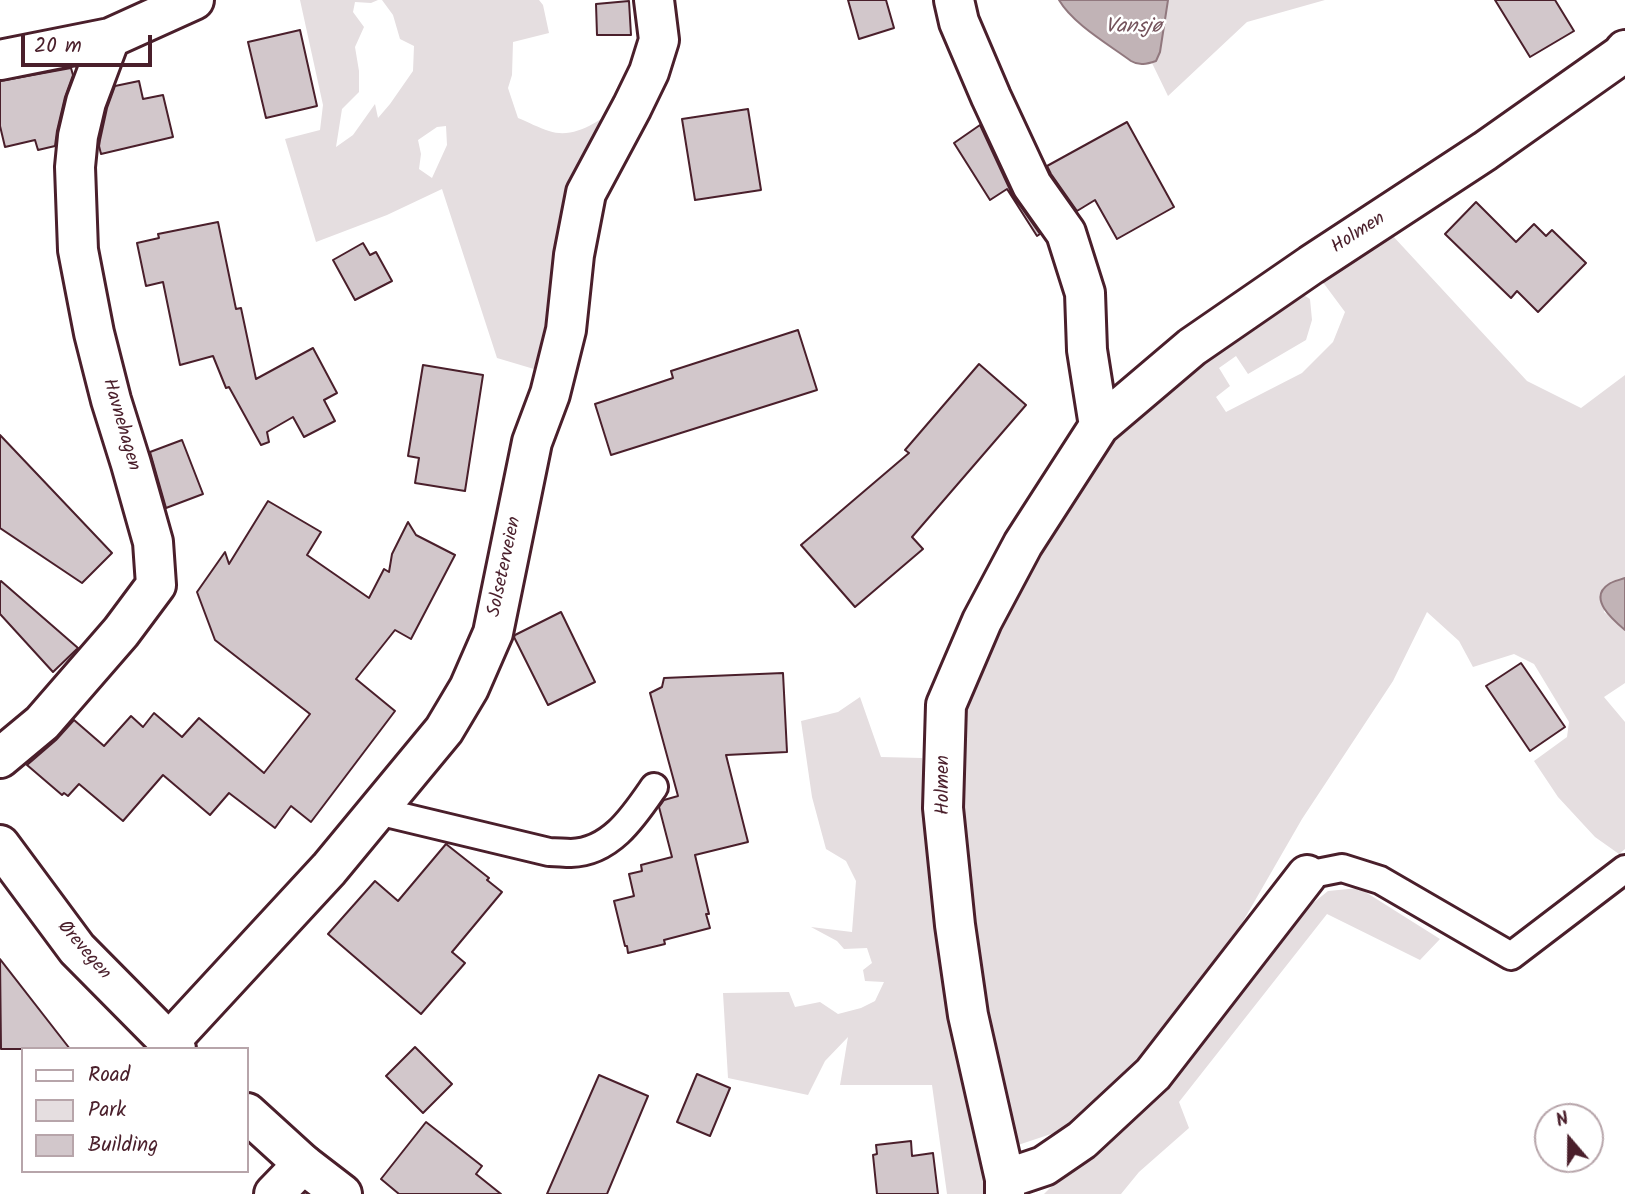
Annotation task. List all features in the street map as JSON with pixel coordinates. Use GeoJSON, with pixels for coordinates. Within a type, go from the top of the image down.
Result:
{"type":"FeatureCollection","features":[{"type":"Feature","properties":{"kind":"street"},"geometry":{"type":"LineString","coordinates":[[0,60],[110,38],[194,0]]}},
{"type":"Feature","properties":{"kind":"street","name":"Solseterveien"},"geometry":{"type":"LineString","coordinates":[[173,1046],[329,869],[444,730],[469,688],[493,633],[532,442],[550,394],[566,330],[574,255],[586,193],[649,72],[659,40],[654,0]]}},
{"type":"Feature","properties":{"kind":"street"},"geometry":{"type":"LineString","coordinates":[[954,0],[959,22],[1032,185],[1066,233],[1085,293],[1087,350],[1099,426]]}},
{"type":"Feature","properties":{"kind":"street","name":"Havnehagen"},"geometry":{"type":"LineString","coordinates":[[0,758],[42,723],[121,632],[156,585],[153,542],[94,333],[78,250],[75,167],[78,136],[86,102],[110,38]]}},
{"type":"Feature","properties":{"kind":"street","name":"Holmen"},"geometry":{"type":"LineString","coordinates":[[1307,875],[1153,1074],[1082,1140],[1044,1166],[1005,1187],[968,1015],[955,925],[943,808],[946,705],[982,621],[1023,544],[1099,426],[1192,347],[1485,151],[1625,50]]}},
{"type":"Feature","properties":{"kind":"street","name":"Ørevegen"},"geometry":{"type":"LineString","coordinates":[[0,845],[77,949],[173,1046]]}},
{"type":"Feature","properties":{"kind":"street"},"geometry":{"type":"LineString","coordinates":[[248,1114],[303,1164],[342,1194]]}},
{"type":"Feature","properties":{"kind":"street"},"geometry":{"type":"LineString","coordinates":[[274,1194],[303,1164]]}},
{"type":"Feature","properties":{"kind":"lane"},"geometry":{"type":"LineString","coordinates":[[377,811],[550,852],[574,853],[595,848],[613,837],[631,821],[654,787]]}},
{"type":"Feature","properties":{"kind":"lane"},"geometry":{"type":"LineString","coordinates":[[1307,875],[1342,868],[1380,880],[1511,956],[1625,869]]}},
{"type":"Feature","properties":{"kind":"green space"},"geometry":{"type":"Polygon","coordinates":[[[300,0],[378,0],[371,3],[355,2],[353,12],[364,27],[355,47],[359,92],[342,109],[336,147],[353,135],[375,104],[378,118],[413,71],[414,46],[400,39],[393,15],[382,0],[539,0],[543,5],[549,33],[513,42],[512,75],[508,88],[518,118],[549,131],[568,133],[587,127],[619,106],[544,372],[497,358],[442,189],[387,215],[316,242],[285,139],[320,130],[323,105],[300,0]],[[446,126],[437,127],[418,140],[421,154],[419,169],[432,178],[447,145],[446,126]]]}},
{"type":"Feature","properties":{"kind":"green space"},"geometry":{"type":"Polygon","coordinates":[[[1110,0],[1325,0],[1247,22],[1168,96],[1152,63],[1136,64],[1100,38],[1110,0]]]}},
{"type":"Feature","properties":{"kind":"green space"},"geometry":{"type":"Polygon","coordinates":[[[1392,235],[1527,381],[1581,408],[1625,375],[1625,578],[1610,582],[1604,612],[1625,630],[1625,683],[1604,697],[1625,722],[1625,849],[1619,854],[1595,837],[1558,797],[1534,761],[1567,737],[1569,722],[1534,664],[1514,654],[1473,667],[1459,641],[1427,612],[1393,681],[1302,819],[1219,963],[1144,1059],[1060,1131],[1018,1145],[1007,1138],[973,964],[957,733],[985,656],[1030,557],[1124,421],[1294,289],[1310,299],[1312,320],[1306,340],[1248,374],[1236,356],[1219,368],[1230,386],[1216,397],[1226,412],[1302,373],[1333,342],[1345,312],[1322,281],[1392,235]]]}},
{"type":"Feature","properties":{"kind":"green space"},"geometry":{"type":"Polygon","coordinates":[[[860,697],[881,757],[922,758],[928,818],[991,1194],[947,1194],[932,1085],[840,1085],[848,1037],[825,1061],[808,1095],[728,1078],[723,993],[789,992],[795,1007],[820,1002],[838,1014],[875,1001],[884,982],[865,981],[863,970],[872,963],[867,948],[844,949],[837,941],[811,927],[852,932],[856,881],[846,861],[826,849],[812,797],[801,721],[838,712],[860,697]]]}},
{"type":"Feature","properties":{"kind":"green space"},"geometry":{"type":"Polygon","coordinates":[[[1359,888],[1440,939],[1420,960],[1327,914],[1179,1102],[1189,1128],[1139,1172],[1121,1194],[1044,1194],[1163,1092],[1302,912],[1328,891],[1359,888]]]}},
{"type":"Feature","properties":{"kind":"water","name":"Vansjø"},"geometry":{"type":"Polygon","coordinates":[[[1059,0],[1168,0],[1160,52],[1156,61],[1137,64],[1131,61],[1082,25],[1059,0]]]}},
{"type":"Feature","properties":{"kind":"water"},"geometry":{"type":"Polygon","coordinates":[[[1625,578],[1625,630],[1604,608],[1601,596],[1609,584],[1625,578]]]}},
{"type":"Feature","properties":{"kind":"building"},"geometry":{"type":"Polygon","coordinates":[[[848,0],[886,0],[894,28],[859,39],[848,0]]]}},
{"type":"Feature","properties":{"kind":"building"},"geometry":{"type":"Polygon","coordinates":[[[1495,0],[1555,0],[1574,31],[1530,57],[1495,0]]]}},
{"type":"Feature","properties":{"kind":"building"},"geometry":{"type":"Polygon","coordinates":[[[629,1],[631,35],[597,35],[596,4],[629,1]]]}},
{"type":"Feature","properties":{"kind":"building"},"geometry":{"type":"Polygon","coordinates":[[[300,30],[317,106],[266,118],[248,42],[300,30]]]}},
{"type":"Feature","properties":{"kind":"building"},"geometry":{"type":"Polygon","coordinates":[[[71,68],[73,75],[65,97],[55,146],[38,150],[35,140],[5,147],[0,126],[0,81],[71,68]]]}},
{"type":"Feature","properties":{"kind":"building"},"geometry":{"type":"Polygon","coordinates":[[[139,81],[143,99],[163,95],[173,137],[101,154],[100,140],[115,86],[139,81]]]}},
{"type":"Feature","properties":{"kind":"building"},"geometry":{"type":"Polygon","coordinates":[[[748,109],[761,190],[695,200],[682,119],[748,109]]]}},
{"type":"Feature","properties":{"kind":"building"},"geometry":{"type":"Polygon","coordinates":[[[1127,122],[1174,207],[1117,239],[1095,200],[1077,211],[1047,166],[1127,122]]]}},
{"type":"Feature","properties":{"kind":"building"},"geometry":{"type":"Polygon","coordinates":[[[980,125],[1012,194],[1040,234],[1037,236],[1007,189],[990,200],[954,143],[980,125]]]}},
{"type":"Feature","properties":{"kind":"building"},"geometry":{"type":"Polygon","coordinates":[[[1476,202],[1516,242],[1534,224],[1546,236],[1552,230],[1586,263],[1538,312],[1517,291],[1511,298],[1445,234],[1476,202]]]}},
{"type":"Feature","properties":{"kind":"building"},"geometry":{"type":"Polygon","coordinates":[[[218,222],[236,309],[241,308],[256,379],[313,348],[337,393],[324,400],[335,421],[304,437],[293,417],[267,432],[269,442],[261,445],[229,387],[226,388],[213,356],[180,365],[163,282],[146,286],[137,243],[159,238],[158,234],[218,222]]]}},
{"type":"Feature","properties":{"kind":"building"},"geometry":{"type":"Polygon","coordinates":[[[363,243],[370,255],[376,252],[392,281],[355,300],[333,260],[363,243]]]}},
{"type":"Feature","properties":{"kind":"building"},"geometry":{"type":"Polygon","coordinates":[[[798,330],[817,390],[611,455],[595,404],[673,378],[671,371],[798,330]]]}},
{"type":"Feature","properties":{"kind":"building"},"geometry":{"type":"Polygon","coordinates":[[[979,364],[1026,405],[912,537],[923,549],[855,607],[801,545],[909,453],[905,450],[979,364]]]}},
{"type":"Feature","properties":{"kind":"building"},"geometry":{"type":"Polygon","coordinates":[[[423,365],[483,375],[465,491],[415,483],[419,458],[408,456],[423,365]]]}},
{"type":"Feature","properties":{"kind":"building"},"geometry":{"type":"Polygon","coordinates":[[[0,435],[112,553],[82,583],[0,528],[0,435]]]}},
{"type":"Feature","properties":{"kind":"building"},"geometry":{"type":"Polygon","coordinates":[[[182,440],[203,494],[166,508],[150,452],[182,440]]]}},
{"type":"Feature","properties":{"kind":"building"},"geometry":{"type":"Polygon","coordinates":[[[268,501],[321,532],[307,555],[369,598],[384,569],[389,572],[392,554],[408,522],[416,535],[455,555],[411,639],[395,630],[356,679],[395,711],[311,822],[291,806],[275,828],[229,793],[210,815],[163,775],[123,821],[79,784],[68,796],[64,793],[62,795],[27,765],[74,720],[104,746],[131,716],[143,727],[154,713],[182,737],[199,718],[264,773],[310,714],[215,640],[197,592],[225,552],[229,564],[268,501]]]}},
{"type":"Feature","properties":{"kind":"building"},"geometry":{"type":"Polygon","coordinates":[[[1,581],[78,648],[53,672],[0,614],[1,581]]]}},
{"type":"Feature","properties":{"kind":"building"},"geometry":{"type":"Polygon","coordinates":[[[561,612],[595,682],[548,705],[514,637],[561,612]]]}},
{"type":"Feature","properties":{"kind":"building"},"geometry":{"type":"Polygon","coordinates":[[[1521,663],[1565,727],[1530,751],[1486,686],[1521,663]]]}},
{"type":"Feature","properties":{"kind":"building"},"geometry":{"type":"Polygon","coordinates":[[[783,673],[787,752],[726,755],[748,842],[695,855],[710,928],[664,940],[665,944],[628,953],[614,901],[634,896],[629,874],[642,871],[641,865],[672,857],[659,807],[664,800],[678,796],[650,693],[662,687],[664,678],[783,673]]]}},
{"type":"Feature","properties":{"kind":"building"},"geometry":{"type":"Polygon","coordinates":[[[446,844],[489,878],[487,880],[502,892],[452,952],[465,963],[421,1014],[328,934],[375,881],[398,901],[446,844]]]}},
{"type":"Feature","properties":{"kind":"building"},"geometry":{"type":"Polygon","coordinates":[[[0,959],[68,1047],[1,1049],[0,959]]]}},
{"type":"Feature","properties":{"kind":"building"},"geometry":{"type":"Polygon","coordinates":[[[415,1047],[452,1084],[423,1113],[386,1076],[415,1047]]]}},
{"type":"Feature","properties":{"kind":"building"},"geometry":{"type":"Polygon","coordinates":[[[697,1074],[730,1088],[710,1136],[677,1122],[697,1074]]]}},
{"type":"Feature","properties":{"kind":"building"},"geometry":{"type":"Polygon","coordinates":[[[599,1075],[648,1096],[607,1194],[547,1194],[599,1075]]]}},
{"type":"Feature","properties":{"kind":"building"},"geometry":{"type":"Polygon","coordinates":[[[426,1122],[482,1166],[476,1174],[501,1194],[399,1194],[381,1179],[426,1122]]]}},
{"type":"Feature","properties":{"kind":"building"},"geometry":{"type":"Polygon","coordinates":[[[911,1141],[912,1156],[933,1153],[938,1194],[877,1194],[873,1155],[877,1154],[876,1145],[911,1141]]]}}]}
